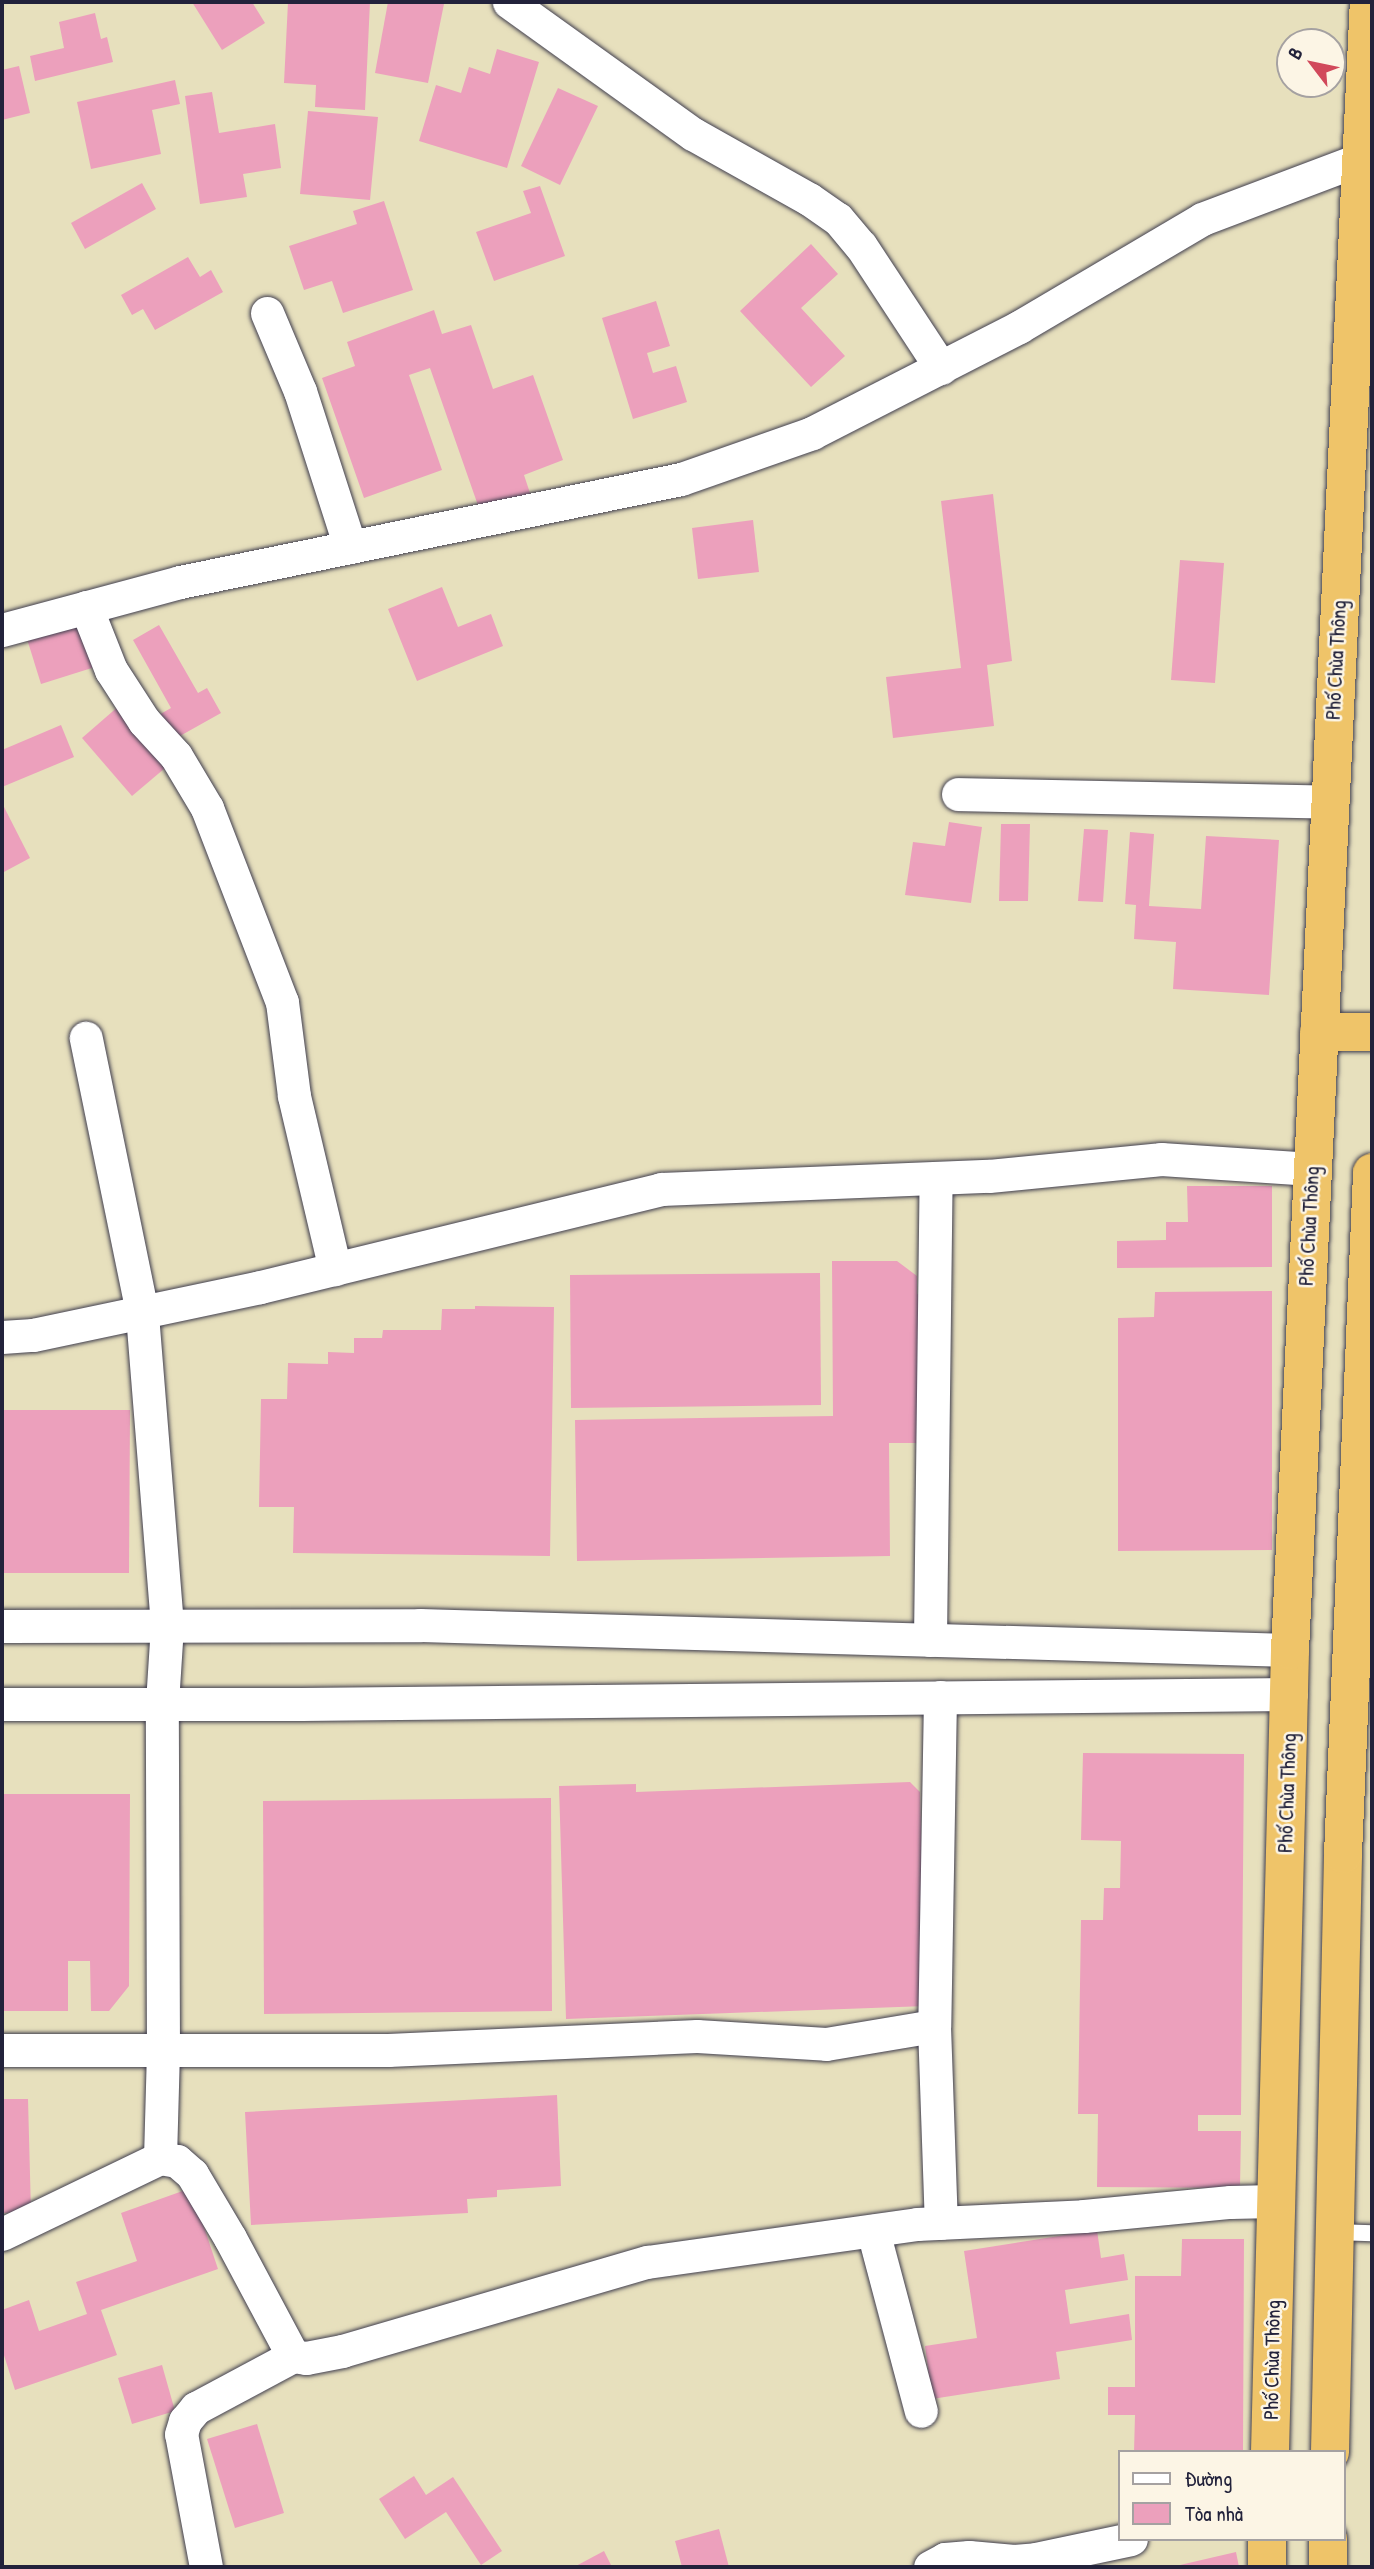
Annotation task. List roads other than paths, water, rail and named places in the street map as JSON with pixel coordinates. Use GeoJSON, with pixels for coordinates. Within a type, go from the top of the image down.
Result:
{"type":"FeatureCollection","features":[{"type":"Feature","properties":{"kind":"highway","name":"Phố Chùa Thông"},"geometry":{"type":"LineString","coordinates":[[1269,2450],[1291,1693],[1290,1650],[1329,802],[1366,158],[1369,2]]}},
{"type":"Feature","properties":{"kind":"highway"},"geometry":{"type":"LineString","coordinates":[[1319,1032],[1372,1032]]}},
{"type":"Feature","properties":{"kind":"highway"},"geometry":{"type":"LineString","coordinates":[[1330,2450],[1335,2232],[1361,1708],[1372,1173]]}},
{"type":"Feature","properties":{"kind":"highway"},"geometry":{"type":"LineString","coordinates":[[1267,2567],[1268,2541]]}},
{"type":"Feature","properties":{"kind":"highway"},"geometry":{"type":"LineString","coordinates":[[1328,2541],[1328,2567]]}},
{"type":"Feature","properties":{"kind":"street"},"geometry":{"type":"LineString","coordinates":[[509,2],[693,134],[809,199],[838,219],[861,246],[941,368]]}},
{"type":"Feature","properties":{"kind":"street"},"geometry":{"type":"LineString","coordinates":[[2,630],[180,582],[681,479],[812,433],[1019,327],[1202,219],[1366,158]]}},
{"type":"Feature","properties":{"kind":"street"},"geometry":{"type":"LineString","coordinates":[[267,313],[300,391],[350,547]]}},
{"type":"Feature","properties":{"kind":"street"},"geometry":{"type":"LineString","coordinates":[[86,607],[111,670],[144,721],[176,756],[206,808],[282,1002],[294,1096],[335,1269]]}},
{"type":"Feature","properties":{"kind":"street"},"geometry":{"type":"LineString","coordinates":[[958,794],[1329,802]]}},
{"type":"Feature","properties":{"kind":"street"},"geometry":{"type":"LineString","coordinates":[[86,1038],[143,1322],[167,1625],[162,1703],[163,2050],[160,2158]]}},
{"type":"Feature","properties":{"kind":"street"},"geometry":{"type":"LineString","coordinates":[[2,1353],[143,1322],[335,1269],[661,1189],[936,1178],[1161,1159],[1312,1169]]}},
{"type":"Feature","properties":{"kind":"street"},"geometry":{"type":"LineString","coordinates":[[930,1640],[936,1178]]}},
{"type":"Feature","properties":{"kind":"street"},"geometry":{"type":"LineString","coordinates":[[2,1337],[143,1322]]}},
{"type":"Feature","properties":{"kind":"street"},"geometry":{"type":"LineString","coordinates":[[2,1626],[419,1625],[1290,1650]]}},
{"type":"Feature","properties":{"kind":"street"},"geometry":{"type":"LineString","coordinates":[[2,1704],[1291,1693]]}},
{"type":"Feature","properties":{"kind":"street"},"geometry":{"type":"LineString","coordinates":[[940,1697],[934,2026],[941,2223]]}},
{"type":"Feature","properties":{"kind":"street"},"geometry":{"type":"LineString","coordinates":[[2,2050],[388,2050],[697,2036],[826,2044],[934,2026]]}},
{"type":"Feature","properties":{"kind":"street"},"geometry":{"type":"LineString","coordinates":[[2,2234],[160,2158],[177,2161],[192,2174],[230,2238],[293,2356]]}},
{"type":"Feature","properties":{"kind":"street"},"geometry":{"type":"LineString","coordinates":[[206,2567],[181,2434],[185,2421],[196,2408],[293,2356],[306,2358],[342,2351],[647,2262],[941,2223],[1084,2216],[1230,2202],[1275,2201]]}},
{"type":"Feature","properties":{"kind":"street"},"geometry":{"type":"LineString","coordinates":[[873,2231],[921,2411]]}},
{"type":"Feature","properties":{"kind":"street"},"geometry":{"type":"LineString","coordinates":[[930,2567],[945,2559],[969,2557],[1014,2561],[1036,2559],[1122,2541]]}},
{"type":"Feature","properties":{"kind":"lane"},"geometry":{"type":"LineString","coordinates":[[1335,2232],[1372,2233]]}}]}
